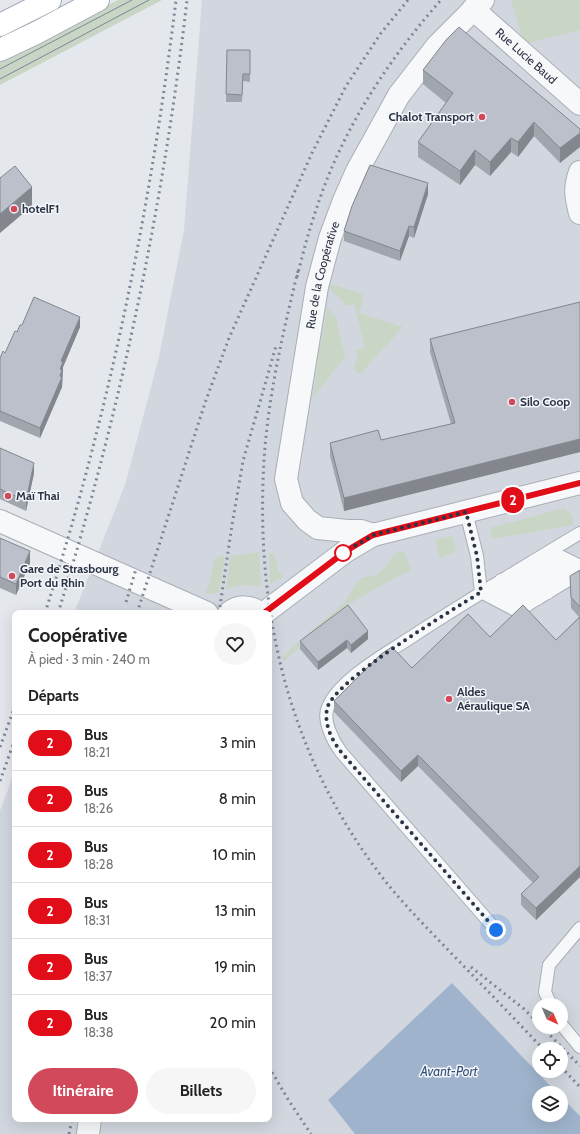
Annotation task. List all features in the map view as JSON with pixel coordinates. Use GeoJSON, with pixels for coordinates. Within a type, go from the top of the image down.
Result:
{"type":"FeatureCollection","features":[{"type":"Feature","properties":{"kind":"main road"},"geometry":{"type":"LineString","coordinates":[[0,24],[50,0]]}},
{"type":"Feature","properties":{"kind":"main road"},"geometry":{"type":"LineString","coordinates":[[0,50],[36,33],[98,0]]}},
{"type":"Feature","properties":{"kind":"street","name":"Rue Lucie Baud"},"geometry":{"type":"LineString","coordinates":[[478,5],[580,104]]}},
{"type":"Feature","properties":{"kind":"street","name":"Rue de la Coopérative"},"geometry":{"type":"LineString","coordinates":[[373,535],[360,531],[318,528],[307,520],[292,503],[286,479],[317,287],[330,238],[343,203],[357,171],[399,95],[437,46],[478,5]]}},
{"type":"Feature","properties":{"kind":"street"},"geometry":{"type":"LineString","coordinates":[[578,201],[576,183],[580,172]]}},
{"type":"Feature","properties":{"kind":"street"},"geometry":{"type":"LineString","coordinates":[[268,610],[346,551],[373,535],[580,483]]}},
{"type":"Feature","properties":{"kind":"street"},"geometry":{"type":"LineString","coordinates":[[0,521],[200,610]]}},
{"type":"Feature","properties":{"kind":"street"},"geometry":{"type":"LineString","coordinates":[[234,610],[248,607],[254,610]]}},
{"type":"Feature","properties":{"kind":"street"},"geometry":{"type":"LineString","coordinates":[[88,1134],[90,1122]]}},
{"type":"Feature","properties":{"kind":"lane"},"geometry":{"type":"LineString","coordinates":[[466,512],[477,556],[515,572],[559,585]]}},
{"type":"Feature","properties":{"kind":"lane"},"geometry":{"type":"LineString","coordinates":[[496,930],[341,752],[333,740],[327,723],[327,708],[334,695],[350,680],[376,660],[515,572],[580,533]]}},
{"type":"Feature","properties":{"kind":"lane"},"geometry":{"type":"LineString","coordinates":[[515,572],[517,611],[559,585]]}},
{"type":"Feature","properties":{"kind":"lane"},"geometry":{"type":"LineString","coordinates":[[515,572],[559,585]]}},
{"type":"Feature","properties":{"kind":"lane"},"geometry":{"type":"LineString","coordinates":[[515,572],[559,585]]}},
{"type":"Feature","properties":{"kind":"lane"},"geometry":{"type":"LineString","coordinates":[[548,998],[545,992],[549,965],[580,928]]}},
{"type":"Feature","properties":{"kind":"lane"},"geometry":{"type":"LineString","coordinates":[[568,1032],[580,1047]]}},
{"type":"Feature","properties":{"kind":"shaded area"},"geometry":{"type":"Polygon","coordinates":[[[202,0],[580,0],[580,1134],[0,1134],[0,811],[12,779],[12,1122],[272,1122],[272,610],[75,610],[125,485],[159,357],[184,230],[202,0]]]}},
{"type":"Feature","properties":{"kind":"green space"},"geometry":{"type":"Polygon","coordinates":[[[118,0],[162,0],[0,85],[0,63],[118,0]]]}},
{"type":"Feature","properties":{"kind":"green space"},"geometry":{"type":"Polygon","coordinates":[[[511,0],[580,0],[580,30],[524,44],[511,0]]]}},
{"type":"Feature","properties":{"kind":"green space"},"geometry":{"type":"Polygon","coordinates":[[[325,284],[330,284],[364,294],[359,313],[403,327],[360,374],[353,369],[357,359],[356,350],[365,348],[354,304],[345,306],[344,302],[325,284]]]}},
{"type":"Feature","properties":{"kind":"green space"},"geometry":{"type":"Polygon","coordinates":[[[321,302],[336,317],[345,357],[303,410],[306,394],[313,395],[318,363],[311,362],[313,347],[320,348],[327,311],[320,310],[321,302]]]}},
{"type":"Feature","properties":{"kind":"green space"},"geometry":{"type":"Polygon","coordinates":[[[564,508],[572,515],[573,525],[492,539],[490,528],[564,508]]]}},
{"type":"Feature","properties":{"kind":"green space"},"geometry":{"type":"Polygon","coordinates":[[[453,536],[456,551],[440,558],[435,540],[453,536]]]}},
{"type":"Feature","properties":{"kind":"green space"},"geometry":{"type":"Polygon","coordinates":[[[401,551],[405,553],[411,570],[349,604],[284,661],[282,658],[296,644],[343,604],[359,580],[379,573],[395,555],[401,551]]]}},
{"type":"Feature","properties":{"kind":"green space"},"geometry":{"type":"Polygon","coordinates":[[[259,552],[261,586],[244,585],[232,587],[226,590],[230,556],[259,552]]]}},
{"type":"Feature","properties":{"kind":"green space"},"geometry":{"type":"Polygon","coordinates":[[[269,553],[274,553],[278,570],[283,577],[270,584],[269,553]]]}},
{"type":"Feature","properties":{"kind":"green space"},"geometry":{"type":"Polygon","coordinates":[[[220,556],[225,556],[219,592],[213,594],[205,593],[210,583],[215,559],[220,556]]]}},
{"type":"Feature","properties":{"kind":"water","name":"Avant-Port"},"geometry":{"type":"Polygon","coordinates":[[[452,983],[532,1067],[532,1078],[543,1078],[550,1086],[532,1086],[532,1122],[568,1122],[568,1104],[580,1116],[580,1134],[355,1134],[328,1100],[452,983]]]}},
{"type":"Feature","properties":{"kind":"building"},"geometry":{"type":"Polygon","coordinates":[[[459,27],[580,129],[580,133],[560,148],[534,122],[518,142],[511,138],[490,162],[475,150],[460,171],[418,142],[453,93],[423,70],[446,40],[459,27]]]}},
{"type":"Feature","properties":{"kind":"building"},"geometry":{"type":"Polygon","coordinates":[[[227,50],[250,50],[250,74],[243,74],[242,95],[226,94],[227,50]]]}},
{"type":"Feature","properties":{"kind":"building"},"geometry":{"type":"Polygon","coordinates":[[[370,165],[428,183],[414,227],[409,226],[400,251],[344,231],[352,206],[370,165]]]}},
{"type":"Feature","properties":{"kind":"building"},"geometry":{"type":"Polygon","coordinates":[[[15,166],[32,187],[0,214],[0,178],[15,166]]]}},
{"type":"Feature","properties":{"kind":"building"},"geometry":{"type":"Polygon","coordinates":[[[34,297],[80,317],[61,361],[63,362],[60,369],[62,370],[60,376],[62,377],[40,428],[0,411],[0,358],[3,351],[5,353],[15,331],[17,332],[20,325],[22,325],[34,297]]]}},
{"type":"Feature","properties":{"kind":"building","name":"Silo Coop"},"geometry":{"type":"Polygon","coordinates":[[[580,302],[580,439],[344,498],[330,443],[378,430],[381,440],[455,423],[430,339],[580,302]]]}},
{"type":"Feature","properties":{"kind":"building"},"geometry":{"type":"Polygon","coordinates":[[[0,448],[34,463],[26,501],[0,489],[0,448]]]}},
{"type":"Feature","properties":{"kind":"building","name":"Gare de Strasbourg Port du Rhin"},"geometry":{"type":"Polygon","coordinates":[[[0,538],[30,551],[16,584],[0,577],[0,538]]]}},
{"type":"Feature","properties":{"kind":"building"},"geometry":{"type":"Polygon","coordinates":[[[580,570],[580,607],[571,597],[570,576],[580,570]]]}},
{"type":"Feature","properties":{"kind":"building"},"geometry":{"type":"Polygon","coordinates":[[[348,605],[368,631],[351,645],[347,640],[318,662],[300,641],[348,605]]]}},
{"type":"Feature","properties":{"kind":"building"},"geometry":{"type":"Polygon","coordinates":[[[523,605],[556,640],[580,617],[580,866],[536,908],[521,894],[539,877],[418,755],[401,771],[334,701],[381,654],[392,647],[412,668],[468,614],[490,637],[523,605]]]}},
{"type":"Feature","properties":{"kind":"tram line"},"geometry":{"type":"LineString","coordinates":[[0,69],[132,0]]}},
{"type":"Feature","properties":{"kind":"tram line"},"geometry":{"type":"LineString","coordinates":[[0,79],[149,0]]}},
{"type":"Feature","properties":{"kind":"railway"},"geometry":{"type":"LineString","coordinates":[[46,610],[89,462],[125,310],[154,155],[176,0]]}},
{"type":"Feature","properties":{"kind":"railway"},"geometry":{"type":"LineString","coordinates":[[59,610],[101,462],[137,310],[165,155],[187,0]]}},
{"type":"Feature","properties":{"kind":"railway"},"geometry":{"type":"LineString","coordinates":[[138,610],[206,400],[229,338],[312,153],[346,86],[381,33],[408,0]]}},
{"type":"Feature","properties":{"kind":"railway"},"geometry":{"type":"LineString","coordinates":[[297,277],[311,224],[327,178],[353,123],[385,72],[421,23],[441,0]]}},
{"type":"Feature","properties":{"kind":"railway"},"geometry":{"type":"LineString","coordinates":[[271,610],[265,572],[263,517],[264,460],[273,389],[298,271]]}},
{"type":"Feature","properties":{"kind":"railway"},"geometry":{"type":"LineString","coordinates":[[219,610],[243,461],[276,346]]}},
{"type":"Feature","properties":{"kind":"railway"},"geometry":{"type":"LineString","coordinates":[[126,602],[136,569]]}},
{"type":"Feature","properties":{"kind":"railway"},"geometry":{"type":"LineString","coordinates":[[272,619],[284,679],[301,731],[323,781],[350,830],[382,877],[398,897],[536,1042]]}},
{"type":"Feature","properties":{"kind":"railway"},"geometry":{"type":"LineString","coordinates":[[0,747],[12,714]]}},
{"type":"Feature","properties":{"kind":"railway"},"geometry":{"type":"LineString","coordinates":[[0,781],[12,747]]}},
{"type":"Feature","properties":{"kind":"railway"},"geometry":{"type":"LineString","coordinates":[[471,967],[532,1017]]}},
{"type":"Feature","properties":{"kind":"railway"},"geometry":{"type":"LineString","coordinates":[[549,1034],[580,1066]]}},
{"type":"Feature","properties":{"kind":"railway"},"geometry":{"type":"LineString","coordinates":[[272,1072],[311,1134]]}},
{"type":"Feature","properties":{"kind":"railway"},"geometry":{"type":"LineString","coordinates":[[568,1074],[580,1087]]}},
{"type":"Feature","properties":{"kind":"railway"},"geometry":{"type":"LineString","coordinates":[[69,1134],[71,1122]]}},
{"type":"Feature","properties":{"kind":"bus line","name":"2"},"geometry":{"type":"LineString","coordinates":[[268,610],[346,551],[373,535],[580,483]]}},
{"type":"Feature","properties":{"kind":"place","name":"Chalot Transport"},"geometry":{"type":"Point","coordinates":[482,117]}},
{"type":"Feature","properties":{"kind":"place","name":"hotelF1"},"geometry":{"type":"Point","coordinates":[14,209]}},
{"type":"Feature","properties":{"kind":"place","name":"Silo Coop"},"geometry":{"type":"Point","coordinates":[512,402]}},
{"type":"Feature","properties":{"kind":"place","name":"Maï Thai"},"geometry":{"type":"Point","coordinates":[8,496]}},
{"type":"Feature","properties":{"kind":"place","name":"Gare de Strasbourg Port du Rhin"},"geometry":{"type":"Point","coordinates":[12,576]}},
{"type":"Feature","properties":{"kind":"place","name":"Aldes Aéraulique SA"},"geometry":{"type":"Point","coordinates":[449,699]}},
{"type":"Feature","properties":{"kind":"route"},"geometry":{"type":"LineString","coordinates":[[343,553],[373,535],[466,512],[477,556],[481,592],[376,660],[350,680],[334,695],[327,708],[327,723],[333,740],[341,752],[496,930]]}}]}
